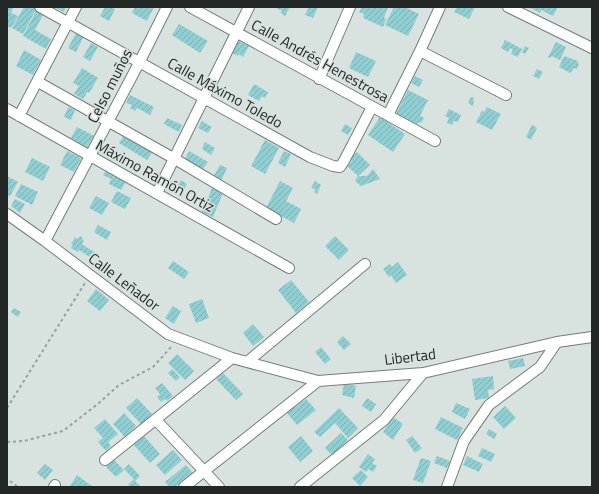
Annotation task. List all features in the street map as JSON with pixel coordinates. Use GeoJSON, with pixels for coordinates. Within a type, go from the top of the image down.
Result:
{"type":"FeatureCollection","features":[{"type":"Feature","properties":{"kind":"street","name":"Calle Máximo Toledo"},"geometry":{"type":"LineString","coordinates":[[40,7],[310,157],[333,166],[340,167],[344,161],[372,107]]}},
{"type":"Feature","properties":{"kind":"street"},"geometry":{"type":"LineString","coordinates":[[19,116],[76,7]]}},
{"type":"Feature","properties":{"kind":"street","name":"Celso muños"},"geometry":{"type":"LineString","coordinates":[[45,241],[167,7]]}},
{"type":"Feature","properties":{"kind":"street","name":"Calle Andrés Henestrosa"},"geometry":{"type":"LineString","coordinates":[[190,7],[319,79],[435,141]]}},
{"type":"Feature","properties":{"kind":"street"},"geometry":{"type":"LineString","coordinates":[[157,194],[249,7]]}},
{"type":"Feature","properties":{"kind":"street"},"geometry":{"type":"LineString","coordinates":[[319,79],[350,7]]}},
{"type":"Feature","properties":{"kind":"street"},"geometry":{"type":"LineString","coordinates":[[508,7],[592,48]]}},
{"type":"Feature","properties":{"kind":"street"},"geometry":{"type":"LineString","coordinates":[[388,115],[420,51],[437,8]]}},
{"type":"Feature","properties":{"kind":"street"},"geometry":{"type":"LineString","coordinates":[[420,51],[506,95]]}},
{"type":"Feature","properties":{"kind":"street"},"geometry":{"type":"LineString","coordinates":[[38,82],[175,159],[276,219]]}},
{"type":"Feature","properties":{"kind":"street","name":"Máximo Ramón Ortiz"},"geometry":{"type":"LineString","coordinates":[[7,110],[289,268]]}},
{"type":"Feature","properties":{"kind":"street","name":"Calle Leñador"},"geometry":{"type":"LineString","coordinates":[[7,214],[168,334],[232,358]]}},
{"type":"Feature","properties":{"kind":"street"},"geometry":{"type":"LineString","coordinates":[[247,362],[364,264]]}},
{"type":"Feature","properties":{"kind":"street","name":"Libertad"},"geometry":{"type":"LineString","coordinates":[[232,358],[318,381],[423,373],[557,342],[592,337]]}},
{"type":"Feature","properties":{"kind":"street"},"geometry":{"type":"LineString","coordinates":[[447,487],[464,441],[489,405],[540,367],[557,342]]}},
{"type":"Feature","properties":{"kind":"street"},"geometry":{"type":"LineString","coordinates":[[105,460],[232,358]]}},
{"type":"Feature","properties":{"kind":"street"},"geometry":{"type":"LineString","coordinates":[[300,487],[384,420],[423,373]]}},
{"type":"Feature","properties":{"kind":"street"},"geometry":{"type":"LineString","coordinates":[[184,487],[318,381]]}},
{"type":"Feature","properties":{"kind":"street"},"geometry":{"type":"LineString","coordinates":[[156,420],[219,487]]}},
{"type":"Feature","properties":{"kind":"path"},"geometry":{"type":"LineString","coordinates":[[7,408],[90,275]]}},
{"type":"Feature","properties":{"kind":"path"},"geometry":{"type":"LineString","coordinates":[[7,442],[24,441],[63,431],[99,403],[119,385],[153,367],[179,338]]}},
{"type":"Feature","properties":{"kind":"path"},"geometry":{"type":"LineString","coordinates":[[10,481],[18,487]]}},
{"type":"Feature","properties":{"kind":"building"},"geometry":{"type":"Polygon","coordinates":[[[7,7],[14,7],[11,13],[18,16],[11,28],[7,26],[7,7]]]}},
{"type":"Feature","properties":{"kind":"building"},"geometry":{"type":"Polygon","coordinates":[[[24,7],[33,7],[36,9],[23,34],[12,28],[24,7]]]}},
{"type":"Feature","properties":{"kind":"building"},"geometry":{"type":"Polygon","coordinates":[[[54,7],[66,7],[64,12],[54,7]]]}},
{"type":"Feature","properties":{"kind":"building"},"geometry":{"type":"Polygon","coordinates":[[[105,7],[115,9],[109,21],[100,16],[105,7]]]}},
{"type":"Feature","properties":{"kind":"building"},"geometry":{"type":"Polygon","coordinates":[[[135,7],[154,7],[147,21],[132,13],[135,7]]]}},
{"type":"Feature","properties":{"kind":"building"},"geometry":{"type":"Polygon","coordinates":[[[276,7],[290,7],[285,16],[281,13],[282,11],[276,7]]]}},
{"type":"Feature","properties":{"kind":"building"},"geometry":{"type":"Polygon","coordinates":[[[309,7],[318,7],[313,18],[305,15],[309,7]]]}},
{"type":"Feature","properties":{"kind":"building"},"geometry":{"type":"Polygon","coordinates":[[[362,7],[388,7],[384,18],[386,19],[383,27],[363,18],[364,14],[359,12],[362,7]]]}},
{"type":"Feature","properties":{"kind":"building"},"geometry":{"type":"Polygon","coordinates":[[[394,7],[405,7],[419,14],[408,36],[385,25],[394,7]]]}},
{"type":"Feature","properties":{"kind":"building"},"geometry":{"type":"Polygon","coordinates":[[[457,7],[475,7],[469,19],[454,12],[457,7]]]}},
{"type":"Feature","properties":{"kind":"building"},"geometry":{"type":"Polygon","coordinates":[[[529,7],[558,7],[553,16],[541,10],[540,13],[529,7]]]}},
{"type":"Feature","properties":{"kind":"building"},"geometry":{"type":"Polygon","coordinates":[[[37,9],[44,13],[35,30],[51,39],[46,49],[23,36],[37,9]]]}},
{"type":"Feature","properties":{"kind":"building"},"geometry":{"type":"Polygon","coordinates":[[[179,24],[208,41],[200,53],[172,35],[179,24]]]}},
{"type":"Feature","properties":{"kind":"building"},"geometry":{"type":"Polygon","coordinates":[[[76,33],[84,36],[76,52],[68,48],[76,33]]]}},
{"type":"Feature","properties":{"kind":"building"},"geometry":{"type":"Polygon","coordinates":[[[505,40],[522,49],[518,57],[511,54],[513,50],[510,48],[508,52],[501,48],[505,40]]]}},
{"type":"Feature","properties":{"kind":"building"},"geometry":{"type":"Polygon","coordinates":[[[238,41],[249,46],[243,57],[239,54],[238,56],[232,53],[238,41]]]}},
{"type":"Feature","properties":{"kind":"building"},"geometry":{"type":"Polygon","coordinates":[[[556,42],[566,47],[560,60],[552,56],[550,58],[548,57],[556,42]]]}},
{"type":"Feature","properties":{"kind":"building"},"geometry":{"type":"Polygon","coordinates":[[[91,43],[98,47],[90,61],[83,57],[91,43]]]}},
{"type":"Feature","properties":{"kind":"building"},"geometry":{"type":"Polygon","coordinates":[[[525,46],[529,48],[525,54],[522,52],[525,46]]]}},
{"type":"Feature","properties":{"kind":"building"},"geometry":{"type":"Polygon","coordinates":[[[24,50],[41,60],[33,75],[16,66],[24,50]]]}},
{"type":"Feature","properties":{"kind":"building"},"geometry":{"type":"Polygon","coordinates":[[[356,52],[376,61],[368,77],[349,68],[356,52]]]}},
{"type":"Feature","properties":{"kind":"building"},"geometry":{"type":"Polygon","coordinates":[[[564,56],[578,61],[577,62],[579,64],[577,69],[574,68],[570,73],[559,67],[564,56]]]}},
{"type":"Feature","properties":{"kind":"building"},"geometry":{"type":"Polygon","coordinates":[[[82,68],[98,78],[89,93],[87,92],[83,99],[74,94],[79,86],[73,83],[82,68]]]}},
{"type":"Feature","properties":{"kind":"building"},"geometry":{"type":"Polygon","coordinates":[[[537,69],[543,72],[539,79],[533,76],[537,69]]]}},
{"type":"Feature","properties":{"kind":"building"},"geometry":{"type":"Polygon","coordinates":[[[415,76],[423,80],[419,87],[411,83],[415,76]]]}},
{"type":"Feature","properties":{"kind":"building"},"geometry":{"type":"Polygon","coordinates":[[[254,84],[268,92],[265,98],[262,96],[259,101],[248,95],[254,84]]]}},
{"type":"Feature","properties":{"kind":"building"},"geometry":{"type":"Polygon","coordinates":[[[408,90],[428,100],[420,116],[424,118],[421,123],[419,122],[417,124],[396,114],[408,90]]]}},
{"type":"Feature","properties":{"kind":"building"},"geometry":{"type":"Polygon","coordinates":[[[130,95],[154,107],[150,115],[137,108],[135,111],[130,108],[132,105],[126,103],[130,95]]]}},
{"type":"Feature","properties":{"kind":"building"},"geometry":{"type":"Polygon","coordinates":[[[471,97],[474,98],[473,106],[468,103],[471,97]]]}},
{"type":"Feature","properties":{"kind":"building"},"geometry":{"type":"Polygon","coordinates":[[[68,107],[75,110],[71,120],[64,117],[68,107]]]}},
{"type":"Feature","properties":{"kind":"building"},"geometry":{"type":"Polygon","coordinates":[[[487,107],[501,114],[492,130],[476,122],[482,111],[484,112],[487,107]]]}},
{"type":"Feature","properties":{"kind":"building"},"geometry":{"type":"Polygon","coordinates":[[[449,109],[461,115],[458,122],[454,121],[452,125],[447,123],[449,118],[445,116],[449,109]]]}},
{"type":"Feature","properties":{"kind":"building"},"geometry":{"type":"Polygon","coordinates":[[[380,117],[405,134],[393,152],[368,135],[380,117]]]}},
{"type":"Feature","properties":{"kind":"building"},"geometry":{"type":"Polygon","coordinates":[[[167,118],[182,125],[179,132],[164,124],[167,118]]]}},
{"type":"Feature","properties":{"kind":"building"},"geometry":{"type":"Polygon","coordinates":[[[202,121],[212,127],[208,133],[198,128],[202,121]]]}},
{"type":"Feature","properties":{"kind":"building"},"geometry":{"type":"Polygon","coordinates":[[[345,124],[352,128],[348,135],[341,131],[345,124]]]}},
{"type":"Feature","properties":{"kind":"building"},"geometry":{"type":"Polygon","coordinates":[[[532,125],[537,128],[531,140],[526,137],[532,125]]]}},
{"type":"Feature","properties":{"kind":"building"},"geometry":{"type":"Polygon","coordinates":[[[77,127],[94,136],[87,147],[71,138],[77,127]]]}},
{"type":"Feature","properties":{"kind":"building"},"geometry":{"type":"Polygon","coordinates":[[[125,134],[153,151],[147,160],[119,143],[125,134]]]}},
{"type":"Feature","properties":{"kind":"building"},"geometry":{"type":"Polygon","coordinates":[[[265,140],[279,148],[265,174],[251,166],[265,140]]]}},
{"type":"Feature","properties":{"kind":"building"},"geometry":{"type":"Polygon","coordinates":[[[205,142],[215,148],[211,155],[202,149],[205,142]]]}},
{"type":"Feature","properties":{"kind":"building"},"geometry":{"type":"Polygon","coordinates":[[[67,151],[81,158],[74,172],[60,165],[67,151]]]}},
{"type":"Feature","properties":{"kind":"building"},"geometry":{"type":"Polygon","coordinates":[[[189,151],[208,162],[203,169],[185,159],[189,151]]]}},
{"type":"Feature","properties":{"kind":"building"},"geometry":{"type":"Polygon","coordinates":[[[284,151],[291,154],[285,167],[278,163],[284,151]]]}},
{"type":"Feature","properties":{"kind":"building"},"geometry":{"type":"Polygon","coordinates":[[[357,152],[370,165],[358,176],[347,166],[352,161],[350,159],[357,152]]]}},
{"type":"Feature","properties":{"kind":"building"},"geometry":{"type":"Polygon","coordinates":[[[32,158],[50,167],[43,181],[25,172],[32,158]]]}},
{"type":"Feature","properties":{"kind":"building"},"geometry":{"type":"Polygon","coordinates":[[[220,165],[227,168],[221,181],[213,177],[220,165]]]}},
{"type":"Feature","properties":{"kind":"building"},"geometry":{"type":"Polygon","coordinates":[[[107,169],[127,180],[121,190],[109,184],[111,179],[103,175],[107,169]]]}},
{"type":"Feature","properties":{"kind":"building"},"geometry":{"type":"Polygon","coordinates":[[[373,169],[380,179],[361,186],[355,181],[358,176],[367,176],[373,169]]]}},
{"type":"Feature","properties":{"kind":"building"},"geometry":{"type":"Polygon","coordinates":[[[7,176],[18,182],[10,196],[7,195],[7,176]]]}},
{"type":"Feature","properties":{"kind":"building"},"geometry":{"type":"Polygon","coordinates":[[[181,180],[187,184],[184,189],[178,185],[181,180]]]}},
{"type":"Feature","properties":{"kind":"building"},"geometry":{"type":"Polygon","coordinates":[[[280,181],[293,188],[286,201],[301,209],[294,223],[266,208],[280,181]]]}},
{"type":"Feature","properties":{"kind":"building"},"geometry":{"type":"Polygon","coordinates":[[[315,181],[321,185],[317,194],[314,192],[315,189],[311,188],[315,181]]]}},
{"type":"Feature","properties":{"kind":"building"},"geometry":{"type":"Polygon","coordinates":[[[21,184],[38,192],[32,205],[15,196],[21,184]]]}},
{"type":"Feature","properties":{"kind":"building"},"geometry":{"type":"Polygon","coordinates":[[[212,188],[223,193],[213,217],[202,212],[212,188]]]}},
{"type":"Feature","properties":{"kind":"building"},"geometry":{"type":"Polygon","coordinates":[[[117,191],[131,198],[125,209],[111,202],[117,191]]]}},
{"type":"Feature","properties":{"kind":"building"},"geometry":{"type":"Polygon","coordinates":[[[96,196],[109,203],[102,215],[89,208],[96,196]]]}},
{"type":"Feature","properties":{"kind":"building"},"geometry":{"type":"Polygon","coordinates":[[[15,199],[25,204],[20,213],[11,206],[15,199]]]}},
{"type":"Feature","properties":{"kind":"building"},"geometry":{"type":"Polygon","coordinates":[[[98,225],[111,232],[107,240],[94,232],[98,225]]]}},
{"type":"Feature","properties":{"kind":"building"},"geometry":{"type":"Polygon","coordinates":[[[80,236],[84,241],[82,244],[97,254],[93,259],[79,250],[78,252],[71,248],[73,245],[71,244],[75,237],[78,239],[80,236]]]}},
{"type":"Feature","properties":{"kind":"building"},"geometry":{"type":"Polygon","coordinates":[[[335,236],[349,250],[339,260],[325,246],[335,236]]]}},
{"type":"Feature","properties":{"kind":"building"},"geometry":{"type":"Polygon","coordinates":[[[173,261],[189,272],[184,279],[168,268],[173,261]]]}},
{"type":"Feature","properties":{"kind":"building"},"geometry":{"type":"Polygon","coordinates":[[[398,262],[407,275],[396,283],[391,275],[389,277],[383,269],[390,264],[392,267],[398,262]]]}},
{"type":"Feature","properties":{"kind":"building"},"geometry":{"type":"Polygon","coordinates":[[[291,280],[309,302],[296,313],[278,290],[291,280]]]}},
{"type":"Feature","properties":{"kind":"building"},"geometry":{"type":"Polygon","coordinates":[[[96,289],[109,300],[100,311],[87,301],[96,289]]]}},
{"type":"Feature","properties":{"kind":"building"},"geometry":{"type":"Polygon","coordinates":[[[202,299],[209,318],[196,323],[189,304],[202,299]]]}},
{"type":"Feature","properties":{"kind":"building"},"geometry":{"type":"Polygon","coordinates":[[[173,306],[181,311],[174,324],[165,318],[173,306]]]}},
{"type":"Feature","properties":{"kind":"building"},"geometry":{"type":"Polygon","coordinates":[[[14,308],[21,312],[18,317],[11,312],[14,308]]]}},
{"type":"Feature","properties":{"kind":"building"},"geometry":{"type":"Polygon","coordinates":[[[253,324],[264,337],[253,346],[243,333],[253,324]]]}},
{"type":"Feature","properties":{"kind":"building"},"geometry":{"type":"Polygon","coordinates":[[[343,336],[351,344],[344,350],[337,342],[343,336]]]}},
{"type":"Feature","properties":{"kind":"building"},"geometry":{"type":"Polygon","coordinates":[[[321,347],[331,359],[325,364],[315,352],[321,347]]]}},
{"type":"Feature","properties":{"kind":"building"},"geometry":{"type":"Polygon","coordinates":[[[177,354],[194,371],[185,380],[168,363],[177,354]]]}},
{"type":"Feature","properties":{"kind":"building"},"geometry":{"type":"Polygon","coordinates":[[[523,358],[525,366],[510,369],[508,361],[523,358]]]}},
{"type":"Feature","properties":{"kind":"building"},"geometry":{"type":"Polygon","coordinates":[[[172,369],[180,377],[176,381],[168,373],[172,369]]]}},
{"type":"Feature","properties":{"kind":"building"},"geometry":{"type":"Polygon","coordinates":[[[223,373],[243,394],[236,400],[216,379],[223,373]]]}},
{"type":"Feature","properties":{"kind":"building"},"geometry":{"type":"Polygon","coordinates":[[[493,376],[494,389],[488,390],[489,398],[475,400],[472,379],[493,376]]]}},
{"type":"Feature","properties":{"kind":"building"},"geometry":{"type":"Polygon","coordinates":[[[162,383],[173,396],[167,401],[165,399],[161,402],[157,397],[160,394],[155,388],[162,383]]]}},
{"type":"Feature","properties":{"kind":"building"},"geometry":{"type":"Polygon","coordinates":[[[344,383],[356,386],[354,398],[342,395],[344,383]]]}},
{"type":"Feature","properties":{"kind":"building"},"geometry":{"type":"Polygon","coordinates":[[[137,398],[152,414],[141,424],[126,408],[137,398]]]}},
{"type":"Feature","properties":{"kind":"building"},"geometry":{"type":"Polygon","coordinates":[[[367,398],[376,404],[371,412],[362,406],[367,398]]]}},
{"type":"Feature","properties":{"kind":"building"},"geometry":{"type":"Polygon","coordinates":[[[306,399],[316,410],[297,425],[287,413],[306,399]]]}},
{"type":"Feature","properties":{"kind":"building"},"geometry":{"type":"Polygon","coordinates":[[[456,403],[470,409],[465,419],[452,412],[456,403]]]}},
{"type":"Feature","properties":{"kind":"building"},"geometry":{"type":"Polygon","coordinates":[[[505,406],[516,418],[504,429],[493,417],[505,406]]]}},
{"type":"Feature","properties":{"kind":"building"},"geometry":{"type":"Polygon","coordinates":[[[339,408],[358,428],[348,438],[335,423],[320,437],[314,432],[339,408]]]}},
{"type":"Feature","properties":{"kind":"building"},"geometry":{"type":"Polygon","coordinates":[[[124,413],[136,426],[125,437],[113,424],[124,413]]]}},
{"type":"Feature","properties":{"kind":"building"},"geometry":{"type":"Polygon","coordinates":[[[393,417],[403,424],[393,440],[383,432],[393,417]]]}},
{"type":"Feature","properties":{"kind":"building"},"geometry":{"type":"Polygon","coordinates":[[[441,417],[463,428],[457,440],[435,429],[441,417]]]}},
{"type":"Feature","properties":{"kind":"building"},"geometry":{"type":"Polygon","coordinates":[[[105,419],[118,434],[108,442],[111,446],[106,451],[98,442],[103,438],[94,428],[105,419]]]}},
{"type":"Feature","properties":{"kind":"building"},"geometry":{"type":"Polygon","coordinates":[[[489,429],[497,434],[494,439],[486,434],[489,429]]]}},
{"type":"Feature","properties":{"kind":"building"},"geometry":{"type":"Polygon","coordinates":[[[341,433],[348,440],[332,455],[325,448],[341,433]]]}},
{"type":"Feature","properties":{"kind":"building"},"geometry":{"type":"Polygon","coordinates":[[[143,435],[160,454],[150,463],[133,444],[143,435]]]}},
{"type":"Feature","properties":{"kind":"building"},"geometry":{"type":"Polygon","coordinates":[[[301,436],[313,451],[300,462],[288,447],[301,436]]]}},
{"type":"Feature","properties":{"kind":"building"},"geometry":{"type":"Polygon","coordinates":[[[412,436],[422,448],[415,453],[406,440],[412,436]]]}},
{"type":"Feature","properties":{"kind":"building"},"geometry":{"type":"Polygon","coordinates":[[[482,448],[495,454],[491,462],[478,456],[482,448]]]}},
{"type":"Feature","properties":{"kind":"building"},"geometry":{"type":"Polygon","coordinates":[[[173,450],[182,460],[165,475],[156,465],[173,450]]]}},
{"type":"Feature","properties":{"kind":"building"},"geometry":{"type":"Polygon","coordinates":[[[368,454],[375,459],[372,463],[377,466],[373,472],[369,469],[366,472],[359,467],[368,454]]]}},
{"type":"Feature","properties":{"kind":"building"},"geometry":{"type":"Polygon","coordinates":[[[437,456],[450,461],[447,468],[434,463],[437,456]]]}},
{"type":"Feature","properties":{"kind":"building"},"geometry":{"type":"Polygon","coordinates":[[[467,456],[483,464],[479,472],[463,465],[467,456]]]}},
{"type":"Feature","properties":{"kind":"building"},"geometry":{"type":"Polygon","coordinates":[[[421,458],[431,461],[423,483],[413,480],[421,458]]]}},
{"type":"Feature","properties":{"kind":"building"},"geometry":{"type":"Polygon","coordinates":[[[114,460],[124,470],[116,477],[106,467],[114,460]]]}},
{"type":"Feature","properties":{"kind":"building"},"geometry":{"type":"Polygon","coordinates":[[[45,464],[53,470],[45,480],[37,473],[45,464]]]}},
{"type":"Feature","properties":{"kind":"building"},"geometry":{"type":"Polygon","coordinates":[[[129,464],[140,476],[135,481],[141,487],[130,487],[128,485],[134,479],[124,469],[129,464]]]}},
{"type":"Feature","properties":{"kind":"building"},"geometry":{"type":"Polygon","coordinates":[[[186,465],[193,473],[175,487],[170,487],[165,482],[186,465]]]}},
{"type":"Feature","properties":{"kind":"building"},"geometry":{"type":"Polygon","coordinates":[[[361,470],[368,477],[360,486],[352,478],[361,470]]]}},
{"type":"Feature","properties":{"kind":"building"},"geometry":{"type":"Polygon","coordinates":[[[77,475],[93,487],[69,487],[77,475]]]}}]}
